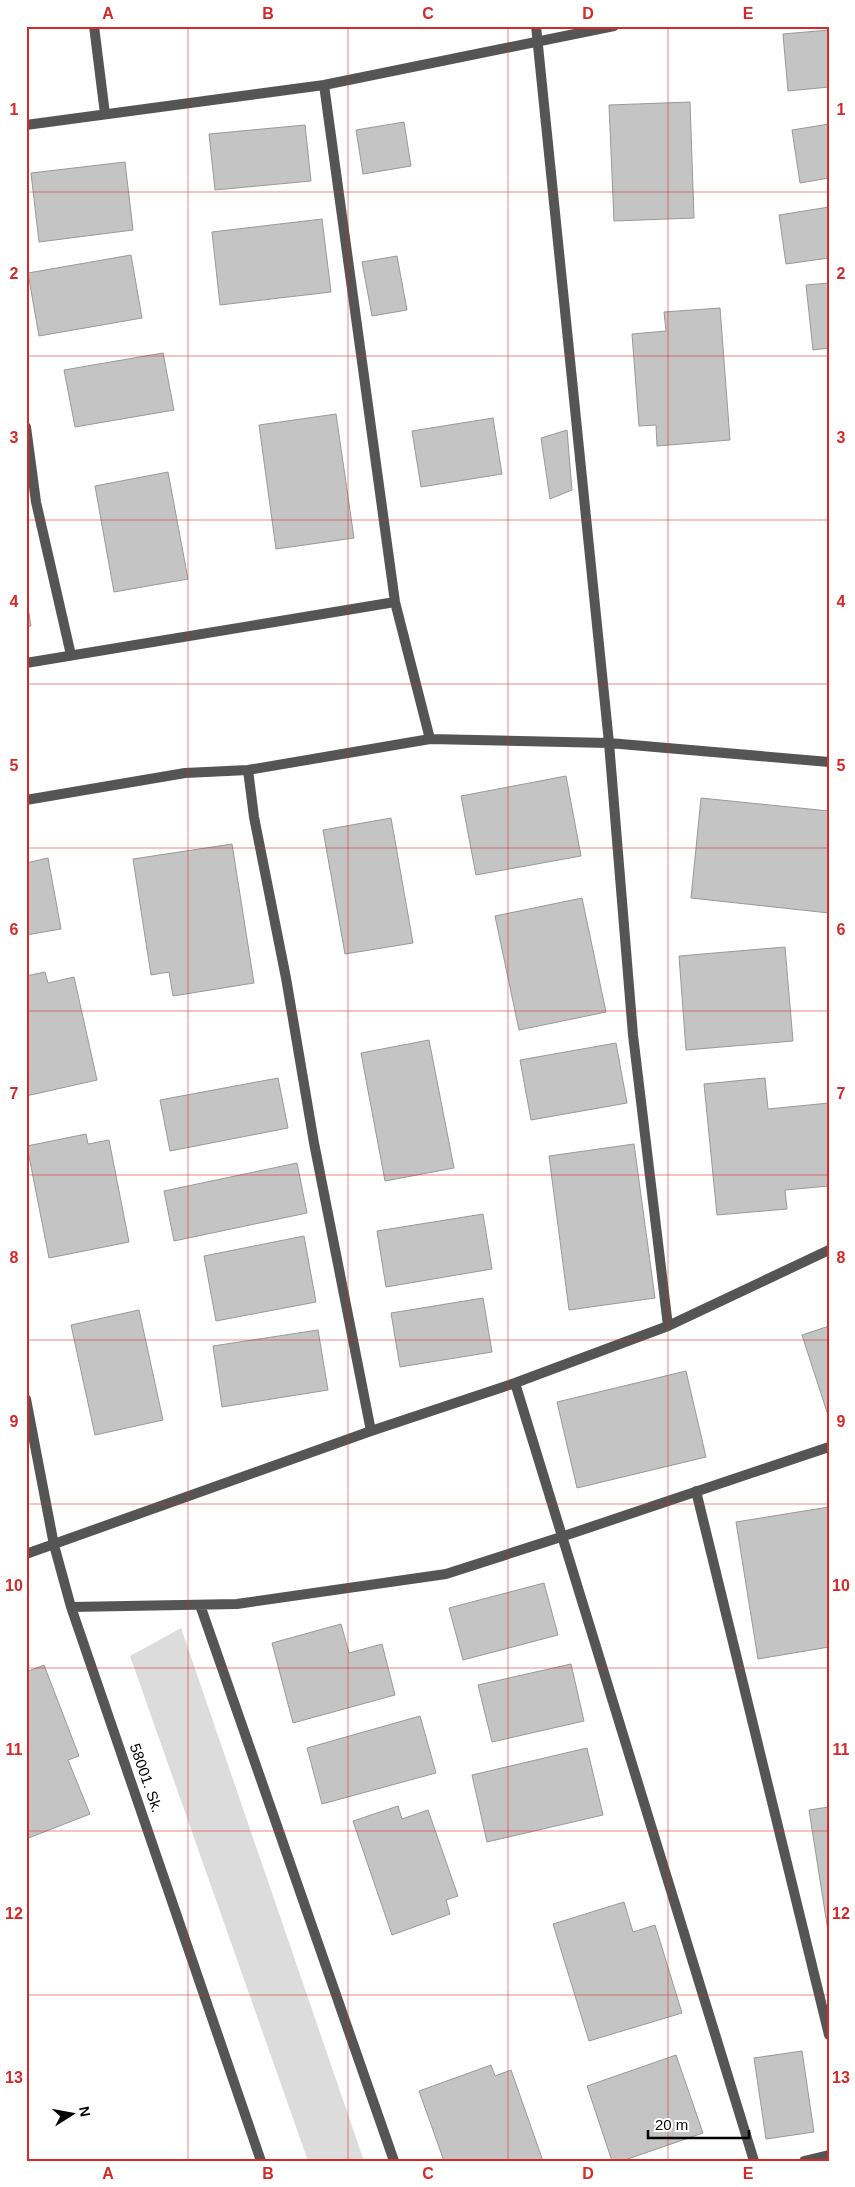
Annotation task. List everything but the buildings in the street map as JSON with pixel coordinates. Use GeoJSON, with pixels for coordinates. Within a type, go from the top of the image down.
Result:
{"type":"FeatureCollection","features":[{"type":"Feature","properties":{"kind":"street"},"geometry":{"type":"LineString","coordinates":[[94,26],[105,114]]}},
{"type":"Feature","properties":{"kind":"street"},"geometry":{"type":"LineString","coordinates":[[536,26],[609,743],[633,1036],[668,1326]]}},
{"type":"Feature","properties":{"kind":"street"},"geometry":{"type":"LineString","coordinates":[[26,125],[324,85],[614,26]]}},
{"type":"Feature","properties":{"kind":"street"},"geometry":{"type":"LineString","coordinates":[[324,85],[395,602],[430,739]]}},
{"type":"Feature","properties":{"kind":"street"},"geometry":{"type":"LineString","coordinates":[[26,428],[36,502],[71,655]]}},
{"type":"Feature","properties":{"kind":"street"},"geometry":{"type":"LineString","coordinates":[[26,663],[395,602]]}},
{"type":"Feature","properties":{"kind":"street"},"geometry":{"type":"LineString","coordinates":[[26,800],[185,773],[248,770],[430,739],[609,743],[829,762]]}},
{"type":"Feature","properties":{"kind":"street"},"geometry":{"type":"LineString","coordinates":[[248,770],[254,817],[286,978],[314,1143],[371,1431]]}},
{"type":"Feature","properties":{"kind":"street"},"geometry":{"type":"LineString","coordinates":[[26,1554],[371,1431],[515,1383],[668,1326],[829,1250]]}},
{"type":"Feature","properties":{"kind":"street"},"geometry":{"type":"LineString","coordinates":[[515,1383],[754,2161]]}},
{"type":"Feature","properties":{"kind":"street","name":"58001. Sk."},"geometry":{"type":"LineString","coordinates":[[26,1399],[54,1545],[71,1607],[261,2161]]}},
{"type":"Feature","properties":{"kind":"street"},"geometry":{"type":"LineString","coordinates":[[71,1607],[237,1604],[446,1574],[829,1447]]}},
{"type":"Feature","properties":{"kind":"street"},"geometry":{"type":"LineString","coordinates":[[696,1491],[829,2035]]}},
{"type":"Feature","properties":{"kind":"street"},"geometry":{"type":"LineString","coordinates":[[200,1604],[394,2161]]}},
{"type":"Feature","properties":{"kind":"street"},"geometry":{"type":"LineString","coordinates":[[804,2161],[829,2155]]}},
{"type":"Feature","properties":{"kind":"shaded area"},"geometry":{"type":"Polygon","coordinates":[[[181,1628],[364,2161],[308,2161],[130,1656],[181,1628]]]}}]}
